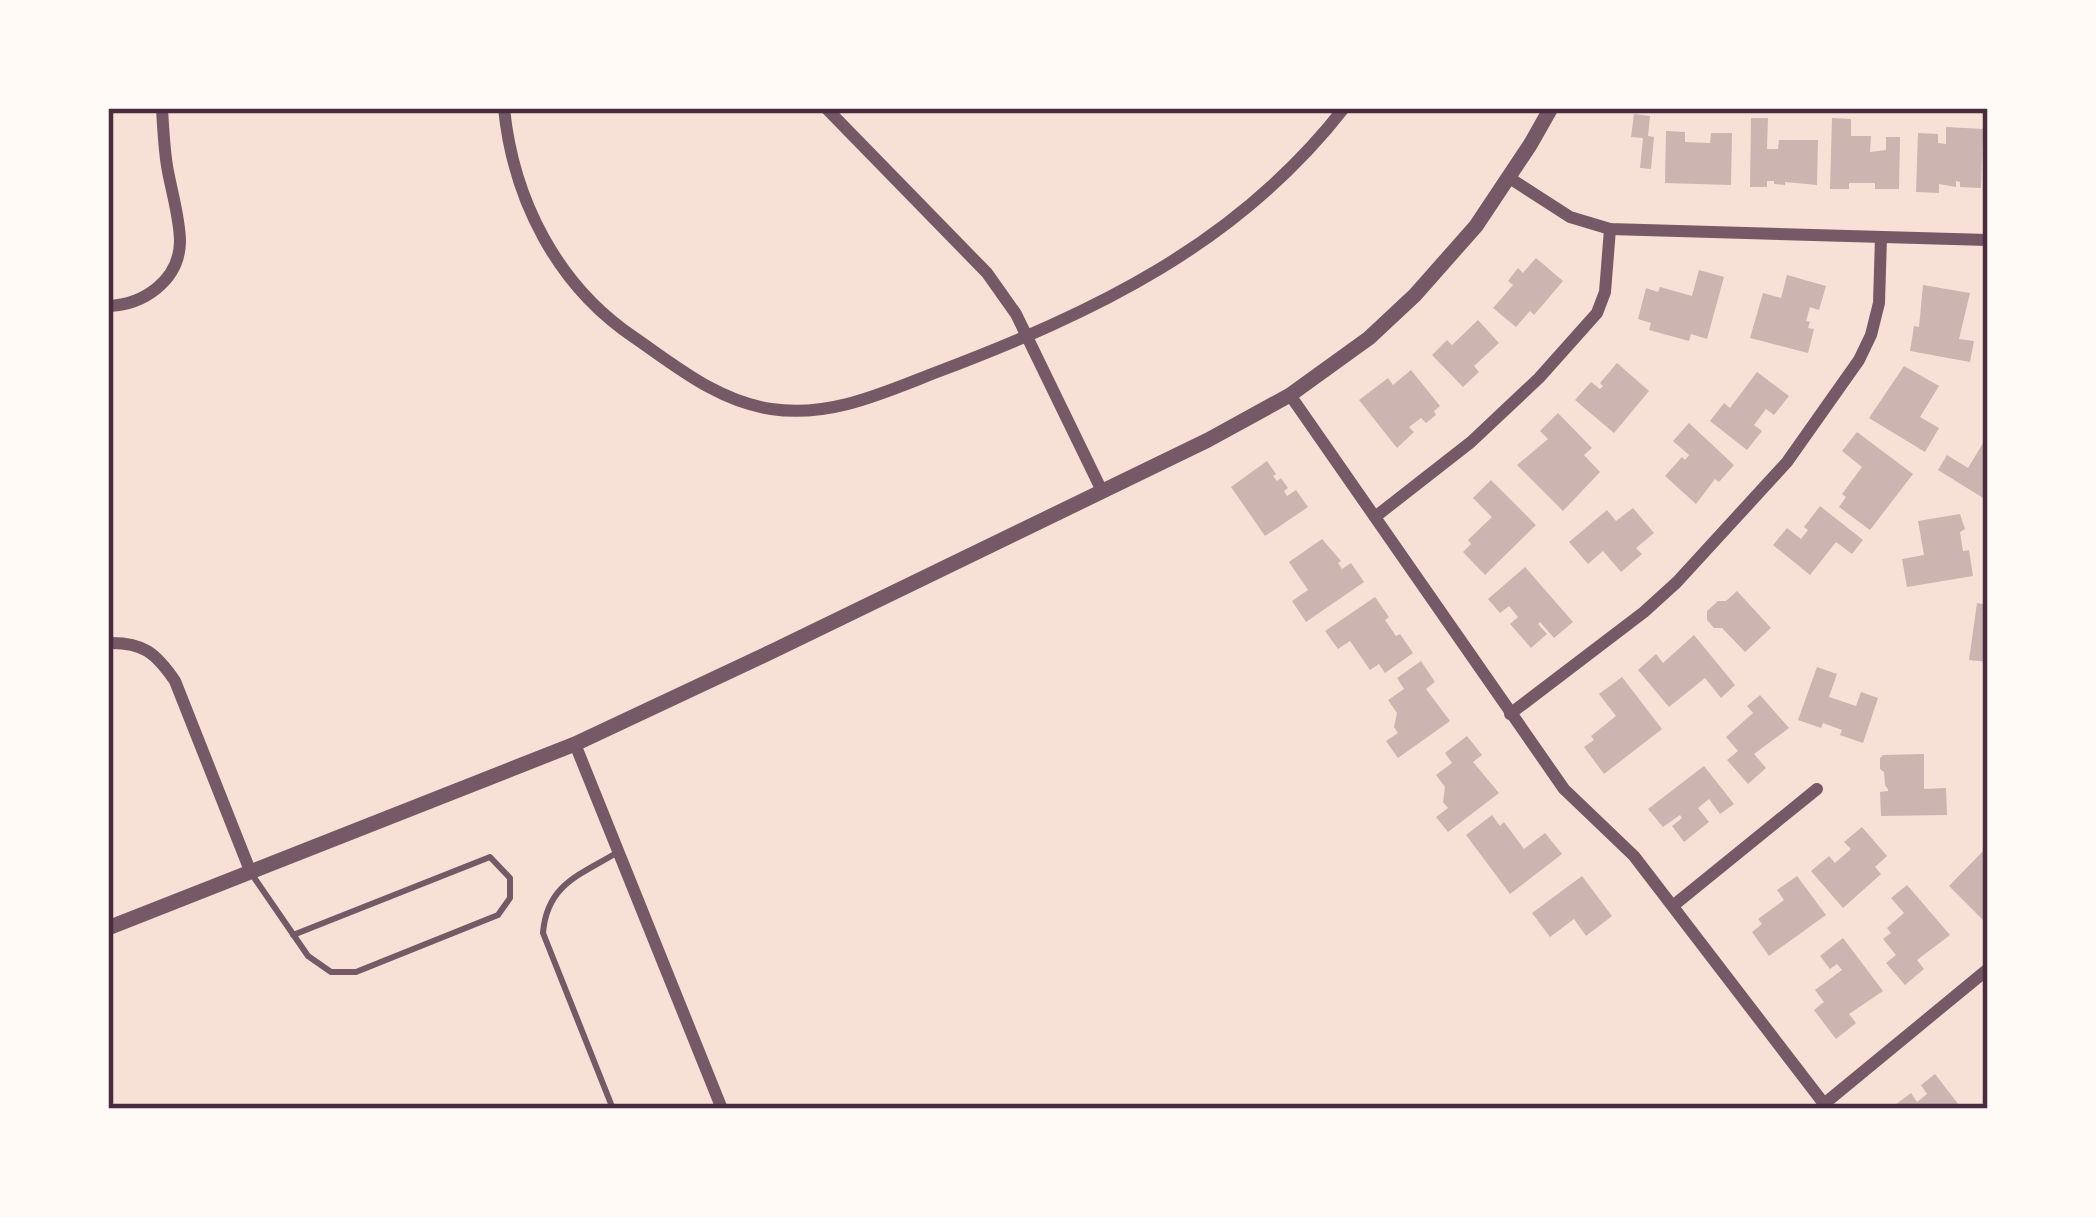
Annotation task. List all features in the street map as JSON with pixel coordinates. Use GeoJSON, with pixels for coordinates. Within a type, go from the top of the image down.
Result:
{"type":"FeatureCollection","features":[{"type":"Feature","properties":{"kind":"street"},"geometry":{"type":"LineString","coordinates":[[108,306],[142,300],[174,268],[180,243],[162,108]]}},
{"type":"Feature","properties":{"kind":"street"},"geometry":{"type":"LineString","coordinates":[[505,108],[512,161],[528,207],[544,240],[578,288],[623,331],[706,386],[737,401],[810,412],[851,405],[1028,338],[1135,285],[1202,243],[1259,198],[1314,146],[1344,108]]}},
{"type":"Feature","properties":{"kind":"street"},"geometry":{"type":"LineString","coordinates":[[826,108],[1009,302],[1102,491]]}},
{"type":"Feature","properties":{"kind":"street"},"geometry":{"type":"LineString","coordinates":[[108,928],[575,744],[1208,440],[1290,394],[1369,338],[1415,295],[1476,226],[1551,108]]}},
{"type":"Feature","properties":{"kind":"street"},"geometry":{"type":"LineString","coordinates":[[1508,177],[1570,217],[1610,229],[1988,240]]}},
{"type":"Feature","properties":{"kind":"street"},"geometry":{"type":"LineString","coordinates":[[1376,517],[1471,442],[1539,378],[1597,313],[1605,292],[1610,229]]}},
{"type":"Feature","properties":{"kind":"street"},"geometry":{"type":"LineString","coordinates":[[1510,714],[1677,582],[1786,462],[1859,360],[1871,335],[1880,304],[1881,237]]}},
{"type":"Feature","properties":{"kind":"street"},"geometry":{"type":"LineString","coordinates":[[1290,394],[1564,789],[1634,856],[1826,1106],[1988,969]]}},
{"type":"Feature","properties":{"kind":"street"},"geometry":{"type":"LineString","coordinates":[[108,643],[139,645],[160,659],[175,681],[251,873]]}},
{"type":"Feature","properties":{"kind":"street"},"geometry":{"type":"LineString","coordinates":[[575,744],[722,1109]]}},
{"type":"Feature","properties":{"kind":"street"},"geometry":{"type":"LineString","coordinates":[[1674,905],[1816,789]]}},
{"type":"Feature","properties":{"kind":"lane"},"geometry":{"type":"LineString","coordinates":[[614,1109],[543,933],[545,910],[556,890],[619,852]]}},
{"type":"Feature","properties":{"kind":"lane"},"geometry":{"type":"LineString","coordinates":[[251,873],[308,956],[331,972],[356,972],[498,914],[510,898],[510,878],[490,856],[293,934]]}},
{"type":"Feature","properties":{"kind":"building"},"geometry":{"type":"Polygon","coordinates":[[[1634,114],[1650,116],[1648,136],[1654,137],[1651,169],[1640,168],[1643,138],[1631,137],[1634,114]]]}},
{"type":"Feature","properties":{"kind":"building"},"geometry":{"type":"Polygon","coordinates":[[[1751,118],[1768,118],[1767,149],[1778,149],[1779,140],[1818,140],[1817,185],[1767,181],[1767,187],[1750,187],[1751,118]]]}},
{"type":"Feature","properties":{"kind":"building"},"geometry":{"type":"Polygon","coordinates":[[[1832,118],[1851,119],[1851,136],[1871,136],[1870,152],[1886,150],[1886,137],[1900,137],[1899,189],[1849,183],[1849,189],[1830,189],[1832,118]]]}},
{"type":"Feature","properties":{"kind":"building"},"geometry":{"type":"Polygon","coordinates":[[[1946,127],[1983,129],[1981,188],[1960,187],[1956,181],[1956,187],[1939,184],[1939,193],[1916,192],[1918,133],[1938,134],[1938,143],[1946,144],[1946,127]]]}},
{"type":"Feature","properties":{"kind":"building"},"geometry":{"type":"Polygon","coordinates":[[[1666,131],[1685,132],[1685,142],[1710,143],[1711,133],[1732,133],[1731,185],[1665,183],[1666,131]]]}},
{"type":"Feature","properties":{"kind":"building"},"geometry":{"type":"Polygon","coordinates":[[[1536,258],[1563,281],[1534,315],[1530,311],[1516,327],[1493,308],[1513,285],[1508,281],[1518,268],[1523,273],[1536,258]]]}},
{"type":"Feature","properties":{"kind":"building"},"geometry":{"type":"Polygon","coordinates":[[[1699,270],[1724,277],[1707,339],[1691,334],[1689,341],[1649,330],[1651,323],[1638,319],[1646,288],[1692,296],[1699,270]]]}},
{"type":"Feature","properties":{"kind":"building"},"geometry":{"type":"Polygon","coordinates":[[[1787,275],[1826,286],[1819,310],[1810,307],[1806,321],[1814,329],[1808,353],[1750,338],[1763,293],[1781,298],[1787,275]]]}},
{"type":"Feature","properties":{"kind":"building"},"geometry":{"type":"Polygon","coordinates":[[[1923,285],[1970,293],[1959,339],[1974,341],[1970,362],[1910,351],[1914,326],[1919,327],[1923,285]]]}},
{"type":"Feature","properties":{"kind":"building"},"geometry":{"type":"Polygon","coordinates":[[[1478,320],[1499,343],[1474,366],[1479,372],[1463,387],[1432,355],[1447,340],[1452,345],[1478,320]]]}},
{"type":"Feature","properties":{"kind":"building"},"geometry":{"type":"Polygon","coordinates":[[[1617,363],[1649,391],[1614,433],[1575,400],[1591,382],[1600,389],[1617,363]]]}},
{"type":"Feature","properties":{"kind":"building"},"geometry":{"type":"Polygon","coordinates":[[[1904,366],[1939,386],[1920,417],[1939,428],[1925,452],[1869,418],[1904,366]]]}},
{"type":"Feature","properties":{"kind":"building"},"geometry":{"type":"Polygon","coordinates":[[[1411,370],[1440,406],[1426,423],[1421,418],[1409,427],[1414,432],[1397,448],[1359,400],[1388,378],[1393,385],[1411,370]]]}},
{"type":"Feature","properties":{"kind":"building"},"geometry":{"type":"Polygon","coordinates":[[[1757,372],[1789,396],[1774,415],[1766,409],[1754,425],[1762,431],[1747,450],[1710,421],[1724,403],[1730,408],[1757,372]]]}},
{"type":"Feature","properties":{"kind":"building"},"geometry":{"type":"Polygon","coordinates":[[[1558,413],[1592,448],[1584,455],[1600,472],[1563,511],[1517,465],[1548,439],[1540,431],[1558,413]]]}},
{"type":"Feature","properties":{"kind":"building"},"geometry":{"type":"Polygon","coordinates":[[[1689,423],[1734,465],[1719,482],[1715,479],[1696,504],[1665,476],[1689,455],[1673,441],[1689,423]]]}},
{"type":"Feature","properties":{"kind":"building"},"geometry":{"type":"Polygon","coordinates":[[[1857,432],[1913,474],[1870,530],[1839,507],[1846,497],[1842,494],[1862,467],[1842,451],[1857,432]]]}},
{"type":"Feature","properties":{"kind":"building"},"geometry":{"type":"Polygon","coordinates":[[[1988,435],[1988,501],[1938,470],[1947,455],[1968,468],[1988,435]]]}},
{"type":"Feature","properties":{"kind":"building"},"geometry":{"type":"Polygon","coordinates":[[[1267,461],[1273,476],[1288,488],[1287,496],[1296,490],[1308,507],[1265,536],[1231,487],[1267,461]]]}},
{"type":"Feature","properties":{"kind":"building"},"geometry":{"type":"Polygon","coordinates":[[[1491,480],[1536,525],[1485,575],[1463,552],[1471,544],[1468,540],[1492,517],[1473,498],[1491,480]]]}},
{"type":"Feature","properties":{"kind":"building"},"geometry":{"type":"Polygon","coordinates":[[[1820,506],[1863,540],[1852,554],[1836,542],[1810,575],[1773,545],[1787,528],[1801,539],[1820,506]]]}},
{"type":"Feature","properties":{"kind":"building"},"geometry":{"type":"Polygon","coordinates":[[[1633,508],[1654,533],[1636,548],[1642,554],[1621,572],[1603,551],[1588,564],[1569,542],[1607,510],[1616,521],[1633,508]]]}},
{"type":"Feature","properties":{"kind":"building"},"geometry":{"type":"Polygon","coordinates":[[[1960,514],[1965,529],[1960,532],[1963,551],[1969,550],[1973,576],[1907,587],[1902,559],[1924,555],[1918,521],[1960,514]]]}},
{"type":"Feature","properties":{"kind":"building"},"geometry":{"type":"Polygon","coordinates":[[[1322,539],[1341,561],[1342,569],[1351,563],[1364,582],[1306,622],[1292,601],[1308,590],[1289,562],[1322,539]]]}},
{"type":"Feature","properties":{"kind":"building"},"geometry":{"type":"Polygon","coordinates":[[[1525,567],[1573,622],[1554,638],[1540,622],[1547,634],[1531,648],[1510,624],[1518,617],[1509,606],[1500,613],[1488,599],[1525,567]]]}},
{"type":"Feature","properties":{"kind":"building"},"geometry":{"type":"Polygon","coordinates":[[[1737,591],[1771,628],[1745,652],[1707,620],[1707,611],[1737,591]]]}},
{"type":"Feature","properties":{"kind":"building"},"geometry":{"type":"Polygon","coordinates":[[[1375,597],[1389,617],[1385,620],[1413,653],[1385,673],[1379,664],[1370,670],[1350,641],[1338,649],[1325,631],[1375,597]]]}},
{"type":"Feature","properties":{"kind":"building"},"geometry":{"type":"Polygon","coordinates":[[[1977,603],[1988,605],[1988,662],[1969,660],[1977,603]]]}},
{"type":"Feature","properties":{"kind":"building"},"geometry":{"type":"Polygon","coordinates":[[[1694,635],[1735,685],[1721,698],[1705,678],[1669,707],[1638,670],[1656,654],[1663,663],[1694,635]]]}},
{"type":"Feature","properties":{"kind":"building"},"geometry":{"type":"Polygon","coordinates":[[[1421,661],[1435,682],[1426,689],[1450,721],[1398,758],[1386,741],[1398,733],[1394,727],[1397,713],[1388,700],[1404,689],[1397,678],[1421,661]]]}},
{"type":"Feature","properties":{"kind":"building"},"geometry":{"type":"Polygon","coordinates":[[[1817,667],[1837,674],[1829,697],[1856,706],[1861,692],[1878,698],[1863,743],[1823,723],[1821,728],[1798,720],[1817,667]]]}},
{"type":"Feature","properties":{"kind":"building"},"geometry":{"type":"Polygon","coordinates":[[[1622,677],[1662,729],[1604,774],[1584,747],[1616,716],[1599,694],[1622,677]]]}},
{"type":"Feature","properties":{"kind":"building"},"geometry":{"type":"Polygon","coordinates":[[[1760,695],[1789,728],[1754,754],[1766,768],[1748,784],[1727,760],[1738,751],[1726,737],[1753,713],[1747,706],[1760,695]]]}},
{"type":"Feature","properties":{"kind":"building"},"geometry":{"type":"Polygon","coordinates":[[[1467,736],[1482,755],[1473,762],[1499,793],[1448,832],[1436,817],[1448,808],[1443,802],[1445,787],[1436,775],[1452,763],[1445,753],[1467,736]]]}},
{"type":"Feature","properties":{"kind":"building"},"geometry":{"type":"Polygon","coordinates":[[[1924,754],[1924,789],[1946,788],[1947,815],[1881,816],[1880,792],[1888,789],[1880,758],[1924,754]]]}},
{"type":"Feature","properties":{"kind":"building"},"geometry":{"type":"Polygon","coordinates":[[[1704,766],[1734,804],[1720,814],[1709,799],[1698,808],[1709,822],[1684,842],[1672,826],[1680,815],[1663,827],[1648,809],[1704,766]]]}},
{"type":"Feature","properties":{"kind":"building"},"geometry":{"type":"Polygon","coordinates":[[[1492,815],[1500,826],[1504,822],[1524,849],[1545,833],[1562,854],[1510,894],[1466,835],[1492,815]]]}},
{"type":"Feature","properties":{"kind":"building"},"geometry":{"type":"Polygon","coordinates":[[[1862,827],[1887,856],[1875,867],[1881,874],[1843,908],[1811,871],[1829,856],[1835,863],[1851,849],[1844,842],[1862,827]]]}},
{"type":"Feature","properties":{"kind":"building"},"geometry":{"type":"Polygon","coordinates":[[[1988,846],[1988,917],[1984,921],[1949,886],[1988,846]]]}},
{"type":"Feature","properties":{"kind":"building"},"geometry":{"type":"Polygon","coordinates":[[[1582,876],[1612,916],[1586,936],[1574,919],[1550,937],[1532,913],[1582,876]]]}},
{"type":"Feature","properties":{"kind":"building"},"geometry":{"type":"Polygon","coordinates":[[[1797,876],[1826,915],[1769,956],[1752,932],[1762,924],[1758,919],[1784,900],[1777,890],[1797,876]]]}},
{"type":"Feature","properties":{"kind":"building"},"geometry":{"type":"Polygon","coordinates":[[[1907,885],[1950,935],[1917,960],[1924,969],[1905,985],[1886,963],[1896,955],[1883,939],[1891,933],[1887,928],[1904,913],[1891,898],[1907,885]]]}},
{"type":"Feature","properties":{"kind":"building"},"geometry":{"type":"Polygon","coordinates":[[[1843,938],[1883,991],[1849,1014],[1856,1023],[1836,1039],[1814,1010],[1824,1002],[1815,990],[1842,970],[1837,964],[1830,969],[1820,956],[1843,938]]]}},
{"type":"Feature","properties":{"kind":"building"},"geometry":{"type":"Polygon","coordinates":[[[1935,1074],[1962,1109],[1898,1109],[1895,1105],[1911,1093],[1917,1102],[1927,1094],[1921,1085],[1935,1074]]]}}]}
